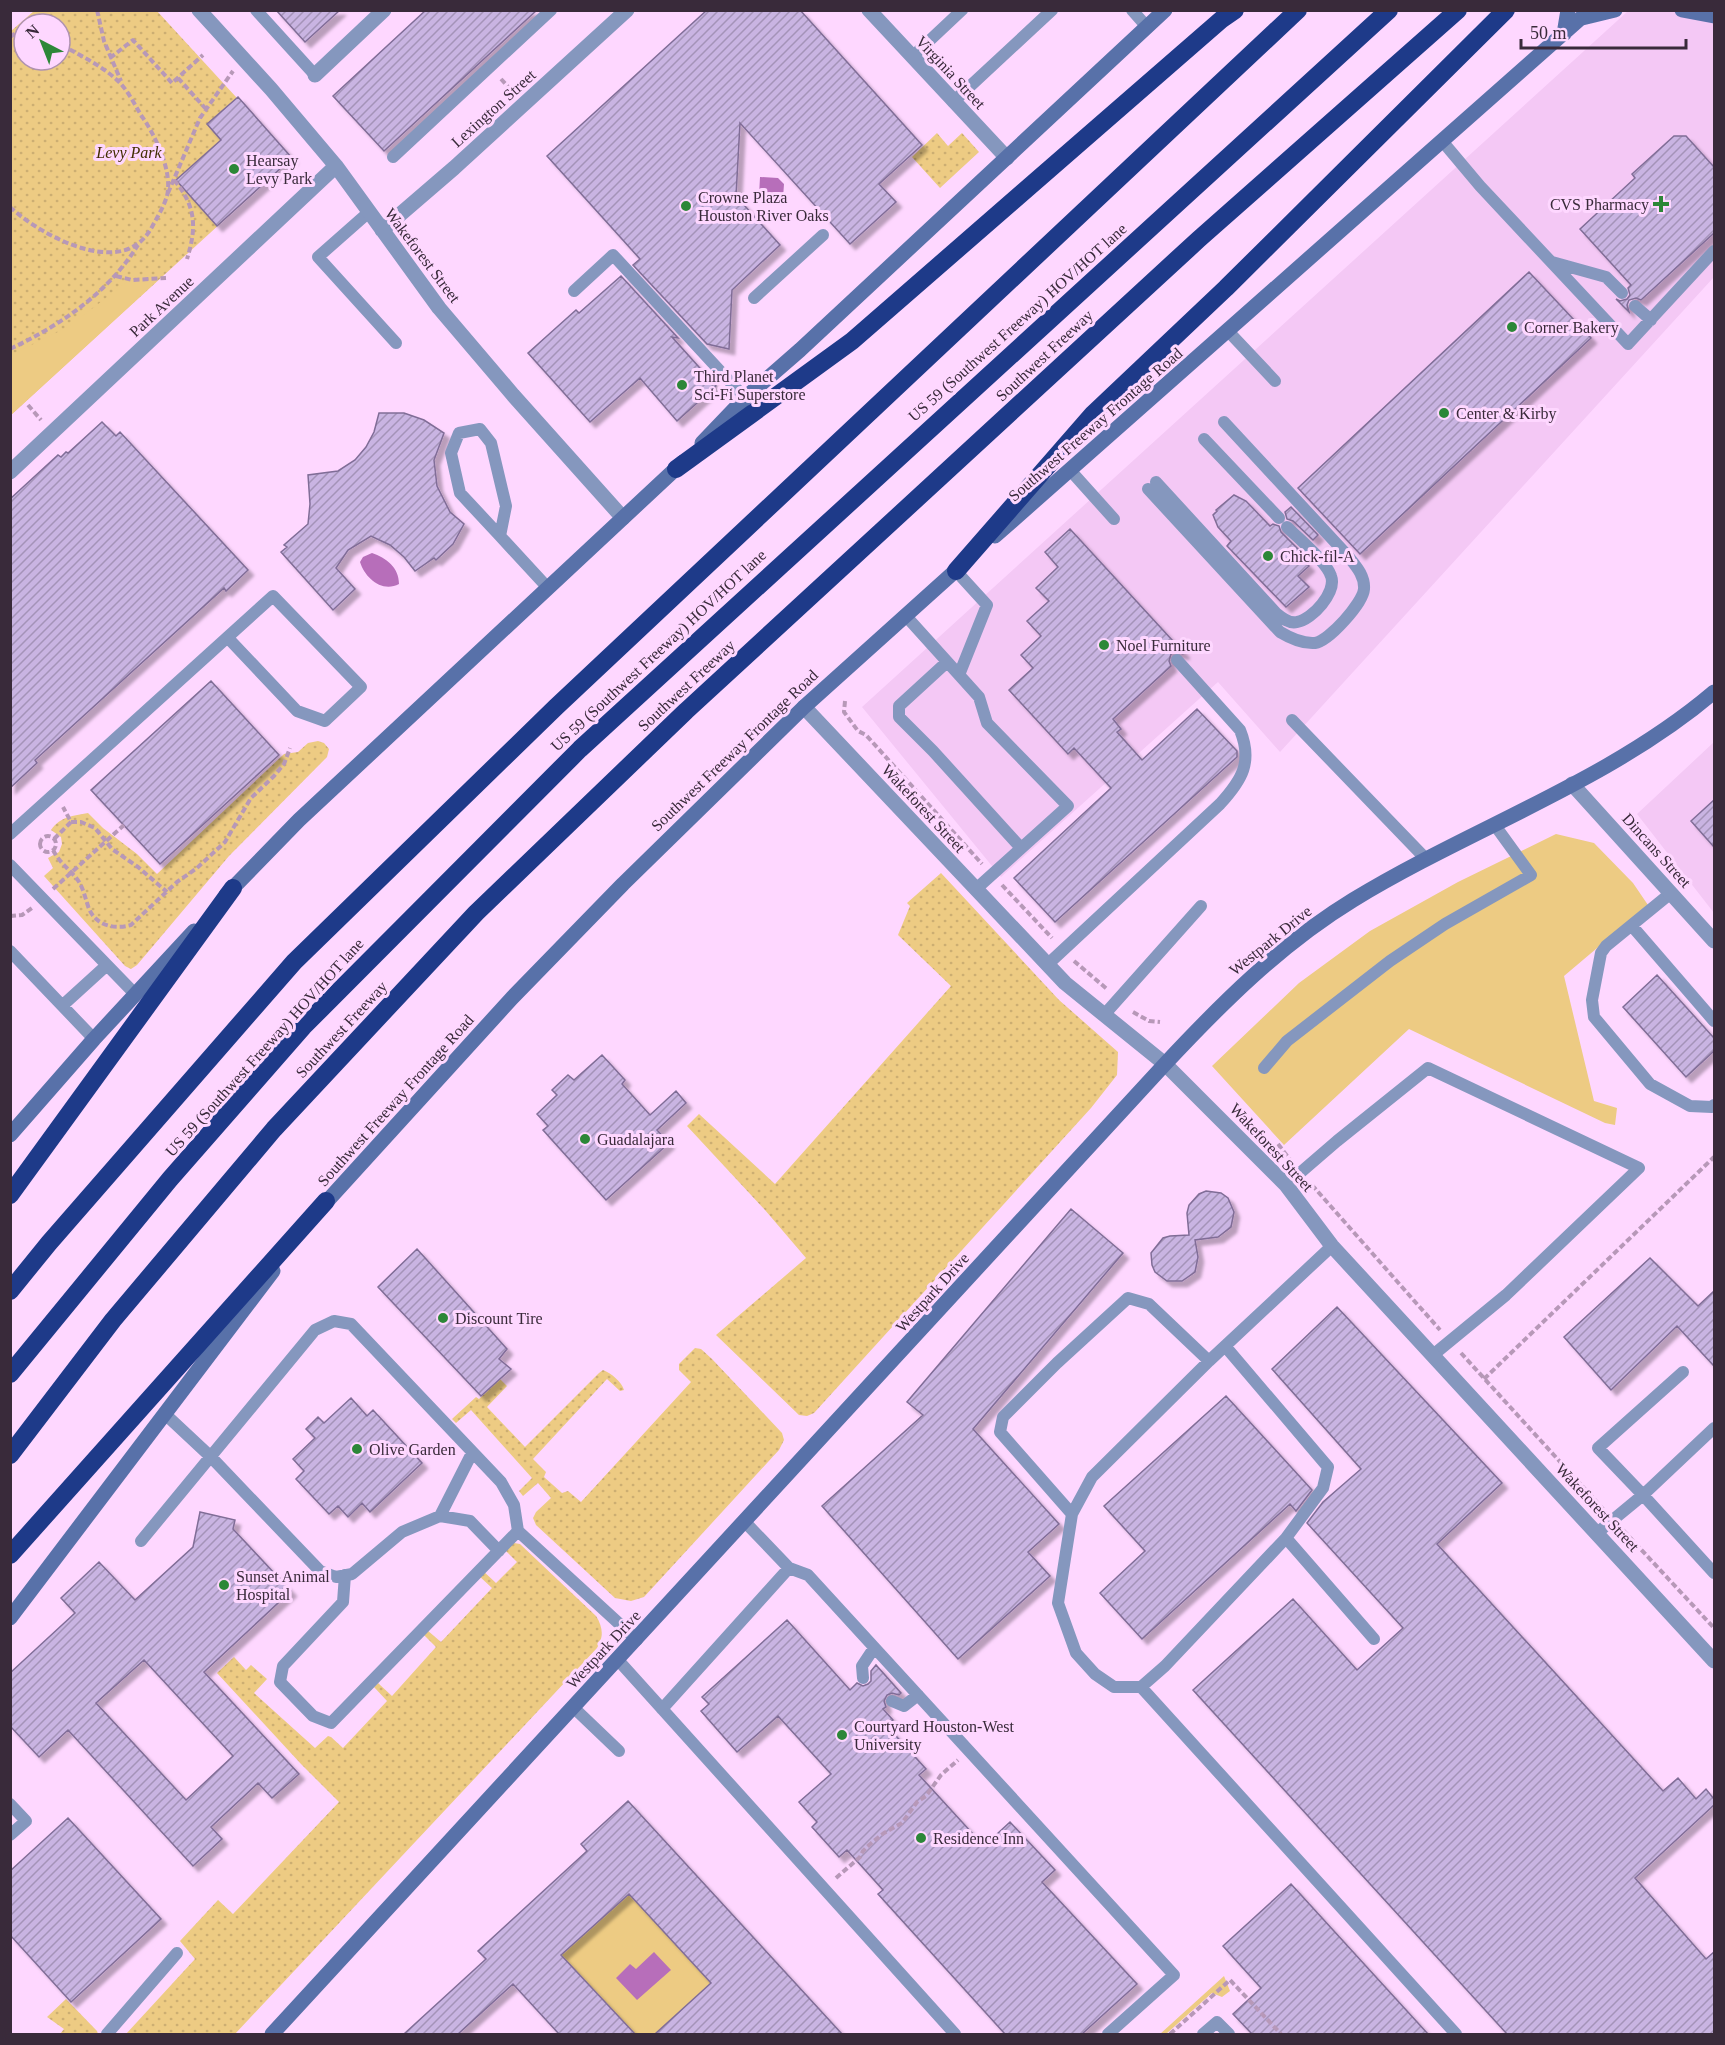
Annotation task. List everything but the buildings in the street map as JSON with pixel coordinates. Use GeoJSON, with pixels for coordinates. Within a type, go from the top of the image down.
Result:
{"type":"FeatureCollection","features":[{"type":"Feature","properties":{"kind":"highway"},"geometry":{"type":"LineString","coordinates":[[676,470],[852,341],[1235,10]]}},
{"type":"Feature","properties":{"kind":"highway"},"geometry":{"type":"LineString","coordinates":[[10,1291],[49,1242],[294,962],[565,699],[1298,10]]}},
{"type":"Feature","properties":{"kind":"highway","name":"US 59 (Southwest Freeway) HOV/HOT lane"},"geometry":{"type":"LineString","coordinates":[[10,1374],[170,1179],[303,1027],[579,749],[1389,10]]}},
{"type":"Feature","properties":{"kind":"highway","name":"Southwest Freeway"},"geometry":{"type":"LineString","coordinates":[[10,1455],[113,1320],[274,1129],[476,913],[686,711],[1199,239],[1458,10]]}},
{"type":"Feature","properties":{"kind":"highway"},"geometry":{"type":"LineString","coordinates":[[956,570],[1093,414],[1218,296],[1506,10]]}},
{"type":"Feature","properties":{"kind":"highway"},"geometry":{"type":"LineString","coordinates":[[10,1195],[233,888]]}},
{"type":"Feature","properties":{"kind":"highway"},"geometry":{"type":"LineString","coordinates":[[10,1555],[326,1202]]}},
{"type":"Feature","properties":{"kind":"main road"},"geometry":{"type":"LineString","coordinates":[[10,1135],[135,994],[299,820],[676,470],[745,398],[1165,10]]}},
{"type":"Feature","properties":{"kind":"main road"},"geometry":{"type":"LineString","coordinates":[[1580,13],[1615,10]]}},
{"type":"Feature","properties":{"kind":"main road"},"geometry":{"type":"LineString","coordinates":[[1682,10],[1714,16]]}},
{"type":"Feature","properties":{"kind":"main road","name":"Southwest Freeway Frontage Road"},"geometry":{"type":"LineString","coordinates":[[10,1618],[326,1202],[520,990],[623,884],[804,707],[905,615],[1443,142],[1564,34],[1580,13]]}},
{"type":"Feature","properties":{"kind":"main road","name":"Westpark Drive"},"geometry":{"type":"LineString","coordinates":[[272,2034],[1165,1064],[1236,990],[1293,942],[1352,901],[1426,859],[1612,762],[1679,720],[1714,692]]}},
{"type":"Feature","properties":{"kind":"street","name":"Wakeforest Street"},"geometry":{"type":"LineString","coordinates":[[200,10],[336,166],[439,308],[623,518]]}},
{"type":"Feature","properties":{"kind":"street"},"geometry":{"type":"LineString","coordinates":[[315,75],[384,10]]}},
{"type":"Feature","properties":{"kind":"street","name":"Lexington Street"},"geometry":{"type":"LineString","coordinates":[[382,230],[524,105],[627,10]]}},
{"type":"Feature","properties":{"kind":"street","name":"Virginia Street"},"geometry":{"type":"LineString","coordinates":[[869,10],[1007,158]]}},
{"type":"Feature","properties":{"kind":"street","name":"Park Avenue"},"geometry":{"type":"LineString","coordinates":[[10,472],[336,166]]}},
{"type":"Feature","properties":{"kind":"street","name":"Wakeforest Street"},"geometry":{"type":"LineString","coordinates":[[804,707],[1065,983],[1165,1064],[1286,1185],[1332,1245],[1714,1661]]}},
{"type":"Feature","properties":{"kind":"street","name":"Dincans Street"},"geometry":{"type":"LineString","coordinates":[[1572,784],[1714,941]]}},
{"type":"Feature","properties":{"kind":"lane"},"geometry":{"type":"LineString","coordinates":[[256,10],[315,75]]}},
{"type":"Feature","properties":{"kind":"lane"},"geometry":{"type":"LineString","coordinates":[[912,57],[962,10]]}},
{"type":"Feature","properties":{"kind":"lane"},"geometry":{"type":"LineString","coordinates":[[953,102],[1052,10]]}},
{"type":"Feature","properties":{"kind":"lane"},"geometry":{"type":"LineString","coordinates":[[1131,10],[1147,27]]}},
{"type":"Feature","properties":{"kind":"lane"},"geometry":{"type":"LineString","coordinates":[[393,157],[546,12]]}},
{"type":"Feature","properties":{"kind":"lane"},"geometry":{"type":"LineString","coordinates":[[1443,142],[1480,186],[1628,344],[1714,251]]}},
{"type":"Feature","properties":{"kind":"lane"},"geometry":{"type":"LineString","coordinates":[[369,212],[318,257],[396,343]]}},
{"type":"Feature","properties":{"kind":"lane"},"geometry":{"type":"LineString","coordinates":[[754,298],[823,235]]}},
{"type":"Feature","properties":{"kind":"lane"},"geometry":{"type":"LineString","coordinates":[[574,291],[613,255],[745,398]]}},
{"type":"Feature","properties":{"kind":"lane"},"geometry":{"type":"LineString","coordinates":[[1551,261],[1606,277],[1622,293]]}},
{"type":"Feature","properties":{"kind":"lane"},"geometry":{"type":"LineString","coordinates":[[1635,306],[1651,320]]}},
{"type":"Feature","properties":{"kind":"lane"},"geometry":{"type":"LineString","coordinates":[[1228,331],[1275,381]]}},
{"type":"Feature","properties":{"kind":"lane"},"geometry":{"type":"LineString","coordinates":[[1204,439],[1323,564],[1331,577],[1330,593],[1324,602],[1305,619],[1297,622],[1282,619],[1152,486],[1280,632],[1297,640],[1314,643],[1323,640],[1358,604],[1365,587],[1363,577],[1348,556],[1224,422]]}},
{"type":"Feature","properties":{"kind":"lane"},"geometry":{"type":"LineString","coordinates":[[500,536],[506,506],[491,443],[480,429],[459,433],[451,453],[460,493],[548,588]]}},
{"type":"Feature","properties":{"kind":"lane"},"geometry":{"type":"LineString","coordinates":[[1070,470],[1114,519]]}},
{"type":"Feature","properties":{"kind":"lane"},"geometry":{"type":"LineString","coordinates":[[956,570],[987,605],[959,675]]}},
{"type":"Feature","properties":{"kind":"lane"},"geometry":{"type":"LineString","coordinates":[[10,834],[273,596],[361,687],[325,721],[297,711],[228,638]]}},
{"type":"Feature","properties":{"kind":"lane"},"geometry":{"type":"LineString","coordinates":[[905,615],[979,698],[987,723],[1068,806],[976,889]]}},
{"type":"Feature","properties":{"kind":"lane"},"geometry":{"type":"LineString","coordinates":[[1047,964],[1220,804],[1234,789],[1241,777],[1246,755],[1240,730],[1177,660]]}},
{"type":"Feature","properties":{"kind":"lane"},"geometry":{"type":"LineString","coordinates":[[947,662],[899,706],[898,717],[933,751],[1021,848]]}},
{"type":"Feature","properties":{"kind":"lane"},"geometry":{"type":"LineString","coordinates":[[1292,720],[1426,859]]}},
{"type":"Feature","properties":{"kind":"lane"},"geometry":{"type":"LineString","coordinates":[[1264,1068],[1287,1041],[1389,961],[1445,924],[1531,875],[1494,824]]}},
{"type":"Feature","properties":{"kind":"lane"},"geometry":{"type":"LineString","coordinates":[[10,865],[135,994]]}},
{"type":"Feature","properties":{"kind":"lane"},"geometry":{"type":"LineString","coordinates":[[1671,893],[1606,946],[1601,953],[1592,1000],[1594,1017],[1650,1084],[1690,1106],[1713,1107],[1714,1105]]}},
{"type":"Feature","properties":{"kind":"lane"},"geometry":{"type":"LineString","coordinates":[[1104,1015],[1201,906]]}},
{"type":"Feature","properties":{"kind":"lane"},"geometry":{"type":"LineString","coordinates":[[1632,926],[1714,1021]]}},
{"type":"Feature","properties":{"kind":"lane"},"geometry":{"type":"LineString","coordinates":[[10,951],[94,1039]]}},
{"type":"Feature","properties":{"kind":"lane"},"geometry":{"type":"LineString","coordinates":[[63,1005],[107,965]]}},
{"type":"Feature","properties":{"kind":"lane"},"geometry":{"type":"LineString","coordinates":[[1286,1185],[1428,1068],[1639,1168],[1506,1294],[1433,1355]]}},
{"type":"Feature","properties":{"kind":"lane"},"geometry":{"type":"LineString","coordinates":[[1225,1346],[1328,1467],[1323,1488],[1287,1538],[1166,1666],[1141,1687],[1114,1687],[1095,1674],[1076,1653],[1058,1604],[1072,1514],[1092,1477],[1209,1361],[1332,1245]]}},
{"type":"Feature","properties":{"kind":"lane"},"geometry":{"type":"LineString","coordinates":[[1072,1514],[1000,1432],[1003,1417],[1056,1363],[1128,1298],[1149,1304],[1209,1361]]}},
{"type":"Feature","properties":{"kind":"lane"},"geometry":{"type":"LineString","coordinates":[[141,1541],[315,1330],[334,1321],[351,1324],[501,1482],[514,1505],[518,1531],[637,1640]]}},
{"type":"Feature","properties":{"kind":"lane"},"geometry":{"type":"LineString","coordinates":[[1683,1372],[1598,1448],[1714,1573]]}},
{"type":"Feature","properties":{"kind":"lane"},"geometry":{"type":"LineString","coordinates":[[165,1414],[211,1457],[320,1571],[336,1577],[352,1574],[402,1532],[440,1516],[470,1521],[499,1551]]}},
{"type":"Feature","properties":{"kind":"lane"},"geometry":{"type":"LineString","coordinates":[[1597,1533],[1643,1496],[1714,1428]]}},
{"type":"Feature","properties":{"kind":"lane"},"geometry":{"type":"LineString","coordinates":[[440,1516],[472,1453]]}},
{"type":"Feature","properties":{"kind":"lane"},"geometry":{"type":"LineString","coordinates":[[745,1522],[789,1568],[808,1575],[1174,1976],[1108,2034]]}},
{"type":"Feature","properties":{"kind":"lane"},"geometry":{"type":"LineString","coordinates":[[345,1575],[343,1602],[283,1666],[280,1682],[313,1716],[332,1723],[518,1531]]}},
{"type":"Feature","properties":{"kind":"lane"},"geometry":{"type":"LineString","coordinates":[[1287,1538],[1374,1639]]}},
{"type":"Feature","properties":{"kind":"lane"},"geometry":{"type":"LineString","coordinates":[[662,1709],[789,1568]]}},
{"type":"Feature","properties":{"kind":"lane"},"geometry":{"type":"LineString","coordinates":[[863,1678],[862,1666],[874,1648]]}},
{"type":"Feature","properties":{"kind":"lane"},"geometry":{"type":"LineString","coordinates":[[618,1660],[956,2034]]}},
{"type":"Feature","properties":{"kind":"lane"},"geometry":{"type":"LineString","coordinates":[[1141,1687],[1456,2034]]}},
{"type":"Feature","properties":{"kind":"lane"},"geometry":{"type":"LineString","coordinates":[[892,1701],[904,1706],[918,1695]]}},
{"type":"Feature","properties":{"kind":"lane"},"geometry":{"type":"LineString","coordinates":[[574,1708],[619,1751]]}},
{"type":"Feature","properties":{"kind":"lane"},"geometry":{"type":"LineString","coordinates":[[10,1804],[26,1821],[10,1835]]}},
{"type":"Feature","properties":{"kind":"lane"},"geometry":{"type":"LineString","coordinates":[[107,2034],[177,1953]]}},
{"type":"Feature","properties":{"kind":"lane"},"geometry":{"type":"LineString","coordinates":[[1203,2034],[1217,2022],[1229,2034]]}},
{"type":"Feature","properties":{"kind":"path"},"geometry":{"type":"LineString","coordinates":[[97,10],[110,58],[122,85],[156,141],[166,173],[167,194]]}},
{"type":"Feature","properties":{"kind":"path"},"geometry":{"type":"LineString","coordinates":[[110,58],[133,40],[172,83],[203,55]]}},
{"type":"Feature","properties":{"kind":"path"},"geometry":{"type":"LineString","coordinates":[[72,51],[100,67],[122,85]]}},
{"type":"Feature","properties":{"kind":"path"},"geometry":{"type":"LineString","coordinates":[[10,349],[79,309],[116,276],[154,223],[191,137],[206,110],[230,74],[244,60]]}},
{"type":"Feature","properties":{"kind":"path"},"geometry":{"type":"LineString","coordinates":[[490,67],[524,105]]}},
{"type":"Feature","properties":{"kind":"path"},"geometry":{"type":"LineString","coordinates":[[178,78],[206,110]]}},
{"type":"Feature","properties":{"kind":"path"},"geometry":{"type":"LineString","coordinates":[[174,180],[183,190],[192,209],[194,220],[194,233],[187,259]]}},
{"type":"Feature","properties":{"kind":"path"},"geometry":{"type":"LineString","coordinates":[[10,207],[36,227],[81,247],[115,252],[139,244]]}},
{"type":"Feature","properties":{"kind":"path"},"geometry":{"type":"LineString","coordinates":[[116,276],[132,280],[166,278]]}},
{"type":"Feature","properties":{"kind":"path"},"geometry":{"type":"LineString","coordinates":[[28,405],[43,423]]}},
{"type":"Feature","properties":{"kind":"path"},"geometry":{"type":"LineString","coordinates":[[53,850],[59,861],[82,888],[90,912],[100,922],[106,926],[131,925],[225,842],[251,798],[284,764],[290,748]]}},
{"type":"Feature","properties":{"kind":"path"},"geometry":{"type":"LineString","coordinates":[[71,822],[89,824],[95,828],[112,849],[138,867],[167,892]]}},
{"type":"Feature","properties":{"kind":"path"},"geometry":{"type":"LineString","coordinates":[[10,916],[27,913],[124,825]]}},
{"type":"Feature","properties":{"kind":"path"},"geometry":{"type":"LineString","coordinates":[[45,836],[50,836],[56,841],[53,850],[45,851],[41,847],[41,840],[45,836]]}},
{"type":"Feature","properties":{"kind":"path"},"geometry":{"type":"LineString","coordinates":[[1484,1379],[1714,1156]]}},
{"type":"Feature","properties":{"kind":"path"},"geometry":{"type":"LineString","coordinates":[[1613,1520],[1714,1628]]}},
{"type":"Feature","properties":{"kind":"path"},"geometry":{"type":"LineString","coordinates":[[824,1889],[860,1857],[869,1845],[902,1823],[941,1775],[968,1750]]}},
{"type":"Feature","properties":{"kind":"shaded area"},"geometry":{"type":"Polygon","coordinates":[[[1628,11],[1714,11],[1714,277],[1280,752],[1218,682],[1001,877],[862,707],[1628,11]]]}},
{"type":"Feature","properties":{"kind":"shaded area"},"geometry":{"type":"Polygon","coordinates":[[[760,177],[778,178],[784,184],[783,198],[759,196],[760,177]]]}},
{"type":"Feature","properties":{"kind":"shaded area"},"geometry":{"type":"Polygon","coordinates":[[[372,553],[391,564],[397,573],[399,584],[386,587],[370,578],[360,562],[363,557],[372,553]]]}},
{"type":"Feature","properties":{"kind":"shaded area"},"geometry":{"type":"Polygon","coordinates":[[[1714,742],[1714,913],[1637,814],[1714,742]]]}},
{"type":"Feature","properties":{"kind":"shaded area"},"geometry":{"type":"Polygon","coordinates":[[[654,1952],[671,1970],[637,2000],[616,1978],[630,1964],[636,1969],[654,1952]]]}},
{"type":"Feature","properties":{"kind":"green space","name":"Levy Park"},"geometry":{"type":"Polygon","coordinates":[[[34,11],[157,11],[292,158],[11,415],[11,31],[12,72],[72,72],[72,12],[34,11]]]}},
{"type":"Feature","properties":{"kind":"green space"},"geometry":{"type":"Polygon","coordinates":[[[937,133],[948,146],[962,133],[979,152],[940,188],[912,157],[937,133]]]}},
{"type":"Feature","properties":{"kind":"green space"},"geometry":{"type":"Polygon","coordinates":[[[127,282],[156,282],[11,415],[11,355],[68,327],[127,282]]]}},
{"type":"Feature","properties":{"kind":"green space"},"geometry":{"type":"Polygon","coordinates":[[[318,741],[324,743],[329,749],[327,757],[229,856],[137,965],[131,969],[125,966],[44,876],[53,868],[48,858],[59,852],[62,844],[61,837],[51,830],[63,819],[88,813],[157,874],[284,754],[298,752],[308,743],[318,741]]]}},
{"type":"Feature","properties":{"kind":"green space"},"geometry":{"type":"Polygon","coordinates":[[[1556,834],[1594,843],[1633,883],[1648,905],[1564,976],[1594,1101],[1617,1108],[1615,1125],[1605,1123],[1409,1029],[1284,1145],[1212,1066],[1299,983],[1370,931],[1458,882],[1556,834]]]}},
{"type":"Feature","properties":{"kind":"green space"},"geometry":{"type":"Polygon","coordinates":[[[941,873],[1059,1000],[1118,1052],[1117,1075],[1091,1108],[814,1413],[807,1416],[799,1415],[716,1335],[806,1258],[687,1126],[699,1114],[775,1184],[951,986],[898,935],[910,906],[907,903],[941,873]]]}},
{"type":"Feature","properties":{"kind":"green space"},"geometry":{"type":"Polygon","coordinates":[[[695,1348],[701,1349],[712,1359],[782,1433],[784,1440],[779,1450],[644,1597],[631,1601],[615,1598],[536,1525],[533,1518],[536,1512],[551,1498],[538,1483],[523,1496],[519,1491],[532,1478],[471,1410],[456,1423],[452,1419],[476,1397],[479,1399],[500,1379],[507,1386],[487,1407],[525,1447],[599,1373],[603,1370],[609,1373],[619,1381],[624,1390],[620,1391],[607,1379],[533,1459],[546,1472],[544,1477],[562,1493],[568,1491],[581,1502],[691,1382],[679,1370],[679,1364],[695,1348]]]}},
{"type":"Feature","properties":{"kind":"green space"},"geometry":{"type":"Polygon","coordinates":[[[514,1543],[520,1544],[596,1616],[602,1632],[597,1648],[235,2034],[126,2034],[195,1959],[180,1941],[218,1900],[233,1914],[339,1802],[217,1673],[234,1657],[246,1670],[251,1665],[267,1679],[254,1693],[315,1748],[328,1736],[343,1748],[387,1701],[374,1687],[378,1683],[392,1696],[436,1647],[423,1634],[427,1630],[441,1642],[492,1588],[478,1575],[482,1570],[496,1583],[517,1562],[503,1548],[514,1543]]]}},
{"type":"Feature","properties":{"kind":"green space"},"geometry":{"type":"Polygon","coordinates":[[[629,1894],[711,1983],[655,2034],[635,2034],[561,1955],[629,1894]]]}},
{"type":"Feature","properties":{"kind":"green space"},"geometry":{"type":"Polygon","coordinates":[[[1224,1976],[1230,1991],[1222,1997],[1212,1993],[1166,2034],[1160,2034],[1224,1976]]]}},
{"type":"Feature","properties":{"kind":"green space"},"geometry":{"type":"Polygon","coordinates":[[[66,1999],[98,2034],[60,2034],[64,2029],[47,2017],[66,1999]]]}},
{"type":"Feature","properties":{"kind":"place","name":"Hearsay Levy Park"},"geometry":{"type":"Point","coordinates":[234,169]}},
{"type":"Feature","properties":{"kind":"place","name":"CVS Pharmacy"},"geometry":{"type":"Point","coordinates":[1661,204]}},
{"type":"Feature","properties":{"kind":"place","name":"Crowne Plaza Houston River Oaks"},"geometry":{"type":"Point","coordinates":[686,206]}},
{"type":"Feature","properties":{"kind":"place","name":"Corner Bakery"},"geometry":{"type":"Point","coordinates":[1512,327]}},
{"type":"Feature","properties":{"kind":"place","name":"Third Planet Sci-Fi Superstore"},"geometry":{"type":"Point","coordinates":[682,385]}},
{"type":"Feature","properties":{"kind":"place","name":"Center & Kirby"},"geometry":{"type":"Point","coordinates":[1444,413]}},
{"type":"Feature","properties":{"kind":"place","name":"Chick-fil-A"},"geometry":{"type":"Point","coordinates":[1268,556]}},
{"type":"Feature","properties":{"kind":"place","name":"Noel Furniture"},"geometry":{"type":"Point","coordinates":[1104,645]}},
{"type":"Feature","properties":{"kind":"place","name":"Guadalajara"},"geometry":{"type":"Point","coordinates":[585,1139]}},
{"type":"Feature","properties":{"kind":"place","name":"Discount Tire"},"geometry":{"type":"Point","coordinates":[443,1318]}},
{"type":"Feature","properties":{"kind":"place","name":"Olive Garden"},"geometry":{"type":"Point","coordinates":[357,1449]}},
{"type":"Feature","properties":{"kind":"place","name":"Sunset Animal Hospital"},"geometry":{"type":"Point","coordinates":[224,1585]}},
{"type":"Feature","properties":{"kind":"place","name":"Courtyard Houston-West University"},"geometry":{"type":"Point","coordinates":[842,1735]}},
{"type":"Feature","properties":{"kind":"place","name":"Residence Inn"},"geometry":{"type":"Point","coordinates":[921,1838]}}]}
